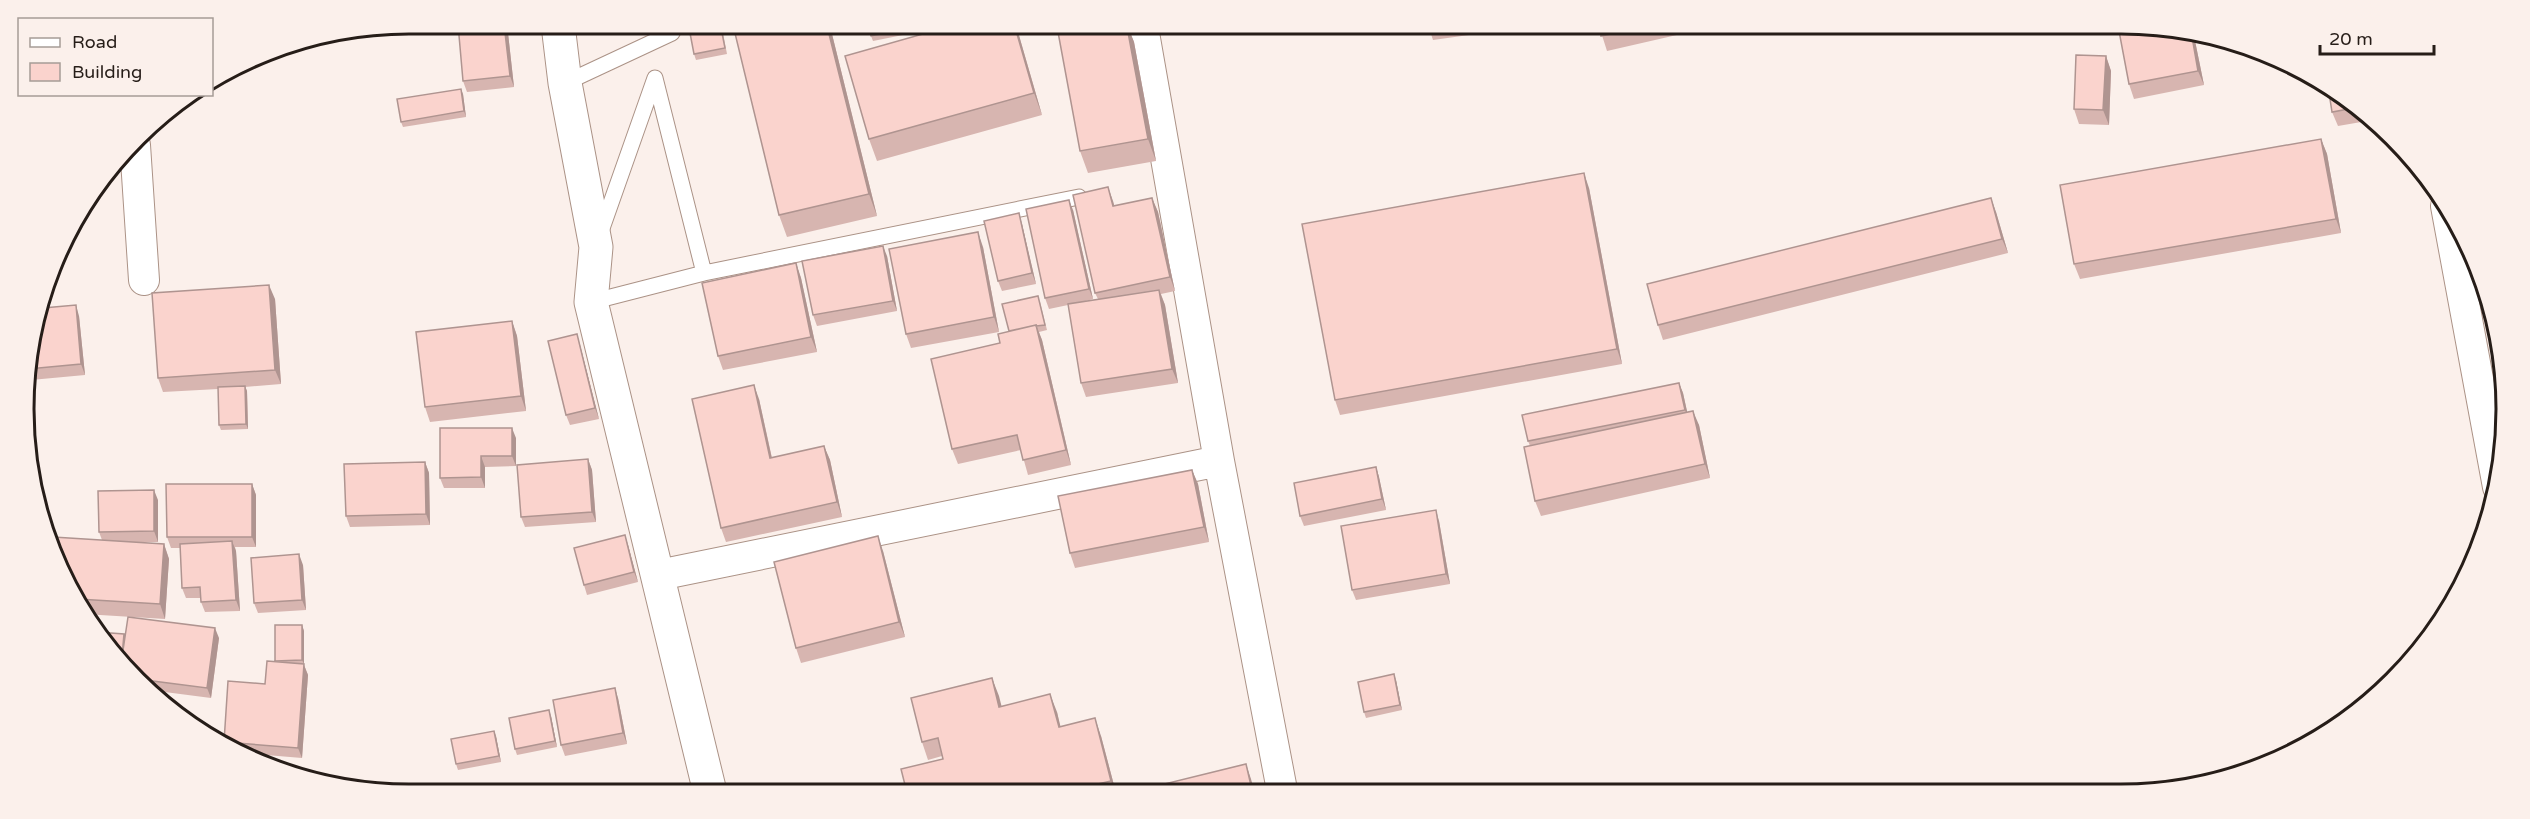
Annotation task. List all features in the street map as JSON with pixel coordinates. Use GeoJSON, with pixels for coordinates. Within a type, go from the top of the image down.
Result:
{"type":"FeatureCollection","features":[{"type":"Feature","properties":{"kind":"street"},"geometry":{"type":"LineString","coordinates":[[559,34],[565,82],[596,247],[591,302],[708,784]]}},
{"type":"Feature","properties":{"kind":"street"},"geometry":{"type":"LineString","coordinates":[[1144,34],[1219,461],[1281,784]]}},
{"type":"Feature","properties":{"kind":"street"},"geometry":{"type":"LineString","coordinates":[[136,154],[144,280]]}},
{"type":"Feature","properties":{"kind":"street"},"geometry":{"type":"LineString","coordinates":[[2451,233],[2492,456]]}},
{"type":"Feature","properties":{"kind":"street"},"geometry":{"type":"LineString","coordinates":[[659,575],[1219,461]]}},
{"type":"Feature","properties":{"kind":"lane"},"geometry":{"type":"LineString","coordinates":[[565,82],[670,34]]}},
{"type":"Feature","properties":{"kind":"lane"},"geometry":{"type":"LineString","coordinates":[[596,247],[655,78],[704,273]]}},
{"type":"Feature","properties":{"kind":"lane"},"geometry":{"type":"LineString","coordinates":[[591,302],[704,273],[1079,197]]}},
{"type":"Feature","properties":{"kind":"building"},"geometry":{"type":"Polygon","coordinates":[[[459,34],[505,34],[510,76],[463,81],[459,34]]]}},
{"type":"Feature","properties":{"kind":"building"},"geometry":{"type":"Polygon","coordinates":[[[690,34],[722,34],[725,48],[694,54],[690,34]]]}},
{"type":"Feature","properties":{"kind":"building"},"geometry":{"type":"Polygon","coordinates":[[[735,34],[829,34],[869,194],[779,215],[735,34]]]}},
{"type":"Feature","properties":{"kind":"building"},"geometry":{"type":"Polygon","coordinates":[[[923,34],[1017,34],[1034,93],[869,139],[845,56],[923,34]]]}},
{"type":"Feature","properties":{"kind":"building"},"geometry":{"type":"Polygon","coordinates":[[[1058,34],[1128,34],[1148,139],[1080,151],[1058,34]]]}},
{"type":"Feature","properties":{"kind":"building"},"geometry":{"type":"Polygon","coordinates":[[[2120,34],[2193,42],[2198,71],[2129,84],[2120,34]]]}},
{"type":"Feature","properties":{"kind":"building"},"geometry":{"type":"Polygon","coordinates":[[[2076,55],[2106,56],[2103,110],[2074,109],[2076,55]]]}},
{"type":"Feature","properties":{"kind":"building"},"geometry":{"type":"Polygon","coordinates":[[[461,89],[464,111],[401,122],[397,99],[461,89]]]}},
{"type":"Feature","properties":{"kind":"building"},"geometry":{"type":"Polygon","coordinates":[[[2330,99],[2345,110],[2332,112],[2330,99]]]}},
{"type":"Feature","properties":{"kind":"building"},"geometry":{"type":"Polygon","coordinates":[[[2321,139],[2336,219],[2074,264],[2060,185],[2321,139]]]}},
{"type":"Feature","properties":{"kind":"building"},"geometry":{"type":"Polygon","coordinates":[[[1584,173],[1617,349],[1335,400],[1302,224],[1584,173]]]}},
{"type":"Feature","properties":{"kind":"building"},"geometry":{"type":"Polygon","coordinates":[[[1108,187],[1113,206],[1152,198],[1170,277],[1095,293],[1073,195],[1108,187]]]}},
{"type":"Feature","properties":{"kind":"building"},"geometry":{"type":"Polygon","coordinates":[[[1991,198],[2002,239],[1658,325],[1647,284],[1991,198]]]}},
{"type":"Feature","properties":{"kind":"building"},"geometry":{"type":"Polygon","coordinates":[[[1069,200],[1089,289],[1045,298],[1026,209],[1069,200]]]}},
{"type":"Feature","properties":{"kind":"building"},"geometry":{"type":"Polygon","coordinates":[[[1019,213],[1032,273],[998,281],[984,221],[1019,213]]]}},
{"type":"Feature","properties":{"kind":"building"},"geometry":{"type":"Polygon","coordinates":[[[978,232],[994,317],[906,334],[889,249],[978,232]]]}},
{"type":"Feature","properties":{"kind":"building"},"geometry":{"type":"Polygon","coordinates":[[[883,246],[893,301],[813,315],[802,261],[883,246]]]}},
{"type":"Feature","properties":{"kind":"building"},"geometry":{"type":"Polygon","coordinates":[[[796,263],[811,337],[718,356],[702,283],[796,263]]]}},
{"type":"Feature","properties":{"kind":"building"},"geometry":{"type":"Polygon","coordinates":[[[269,285],[275,370],[158,378],[152,293],[269,285]]]}},
{"type":"Feature","properties":{"kind":"building"},"geometry":{"type":"Polygon","coordinates":[[[1159,290],[1172,369],[1081,383],[1068,304],[1159,290]]]}},
{"type":"Feature","properties":{"kind":"building"},"geometry":{"type":"Polygon","coordinates":[[[1038,296],[1045,325],[1009,331],[1002,304],[1038,296]]]}},
{"type":"Feature","properties":{"kind":"building"},"geometry":{"type":"Polygon","coordinates":[[[76,305],[81,364],[37,368],[48,308],[76,305]]]}},
{"type":"Feature","properties":{"kind":"building"},"geometry":{"type":"Polygon","coordinates":[[[512,321],[521,396],[425,407],[416,332],[512,321]]]}},
{"type":"Feature","properties":{"kind":"building"},"geometry":{"type":"Polygon","coordinates":[[[1036,325],[1066,450],[1023,460],[1017,435],[952,449],[931,359],[1000,343],[998,334],[1036,325]]]}},
{"type":"Feature","properties":{"kind":"building"},"geometry":{"type":"Polygon","coordinates":[[[577,334],[595,408],[566,415],[548,341],[577,334]]]}},
{"type":"Feature","properties":{"kind":"building"},"geometry":{"type":"Polygon","coordinates":[[[1679,383],[1685,410],[1528,441],[1522,415],[1679,383]]]}},
{"type":"Feature","properties":{"kind":"building"},"geometry":{"type":"Polygon","coordinates":[[[754,385],[770,458],[824,446],[837,502],[721,528],[692,399],[754,385]]]}},
{"type":"Feature","properties":{"kind":"building"},"geometry":{"type":"Polygon","coordinates":[[[245,386],[246,424],[219,425],[218,387],[245,386]]]}},
{"type":"Feature","properties":{"kind":"building"},"geometry":{"type":"Polygon","coordinates":[[[1693,411],[1705,464],[1535,501],[1524,447],[1693,411]]]}},
{"type":"Feature","properties":{"kind":"building"},"geometry":{"type":"Polygon","coordinates":[[[440,428],[512,428],[512,456],[481,456],[481,477],[440,478],[440,428]]]}},
{"type":"Feature","properties":{"kind":"building"},"geometry":{"type":"Polygon","coordinates":[[[588,459],[592,512],[521,517],[517,465],[588,459]]]}},
{"type":"Feature","properties":{"kind":"building"},"geometry":{"type":"Polygon","coordinates":[[[425,462],[426,514],[346,516],[344,464],[425,462]]]}},
{"type":"Feature","properties":{"kind":"building"},"geometry":{"type":"Polygon","coordinates":[[[1376,467],[1382,499],[1300,516],[1294,483],[1376,467]]]}},
{"type":"Feature","properties":{"kind":"building"},"geometry":{"type":"Polygon","coordinates":[[[1192,470],[1204,527],[1070,553],[1058,496],[1192,470]]]}},
{"type":"Feature","properties":{"kind":"building"},"geometry":{"type":"Polygon","coordinates":[[[166,484],[252,484],[252,537],[167,537],[166,484]]]}},
{"type":"Feature","properties":{"kind":"building"},"geometry":{"type":"Polygon","coordinates":[[[154,490],[154,531],[99,532],[98,491],[154,490]]]}},
{"type":"Feature","properties":{"kind":"building"},"geometry":{"type":"Polygon","coordinates":[[[1436,510],[1446,574],[1352,590],[1341,526],[1436,510]]]}},
{"type":"Feature","properties":{"kind":"building"},"geometry":{"type":"Polygon","coordinates":[[[625,535],[634,572],[584,585],[574,548],[625,535]]]}},
{"type":"Feature","properties":{"kind":"building"},"geometry":{"type":"Polygon","coordinates":[[[878,536],[899,622],[796,648],[774,562],[878,536]]]}},
{"type":"Feature","properties":{"kind":"building"},"geometry":{"type":"Polygon","coordinates":[[[57,537],[164,544],[160,604],[87,600],[57,537]]]}},
{"type":"Feature","properties":{"kind":"building"},"geometry":{"type":"Polygon","coordinates":[[[232,541],[236,600],[201,602],[200,587],[182,588],[180,544],[232,541]]]}},
{"type":"Feature","properties":{"kind":"building"},"geometry":{"type":"Polygon","coordinates":[[[299,554],[302,600],[254,603],[251,558],[299,554]]]}},
{"type":"Feature","properties":{"kind":"building"},"geometry":{"type":"Polygon","coordinates":[[[128,617],[215,628],[207,688],[150,681],[123,651],[128,617]]]}},
{"type":"Feature","properties":{"kind":"building"},"geometry":{"type":"Polygon","coordinates":[[[275,625],[302,625],[302,660],[275,661],[275,625]]]}},
{"type":"Feature","properties":{"kind":"building"},"geometry":{"type":"Polygon","coordinates":[[[108,633],[124,634],[123,650],[108,633]]]}},
{"type":"Feature","properties":{"kind":"building"},"geometry":{"type":"Polygon","coordinates":[[[267,661],[304,664],[298,748],[239,743],[224,735],[228,681],[265,684],[267,661]]]}},
{"type":"Feature","properties":{"kind":"building"},"geometry":{"type":"Polygon","coordinates":[[[1394,674],[1400,705],[1364,712],[1358,682],[1394,674]]]}},
{"type":"Feature","properties":{"kind":"building"},"geometry":{"type":"Polygon","coordinates":[[[992,678],[999,707],[1050,694],[1059,727],[1095,718],[1111,781],[1098,784],[905,784],[901,769],[943,759],[938,738],[922,742],[911,698],[992,678]]]}},
{"type":"Feature","properties":{"kind":"building"},"geometry":{"type":"Polygon","coordinates":[[[615,688],[623,733],[561,745],[553,700],[615,688]]]}},
{"type":"Feature","properties":{"kind":"building"},"geometry":{"type":"Polygon","coordinates":[[[549,710],[555,741],[515,749],[509,718],[549,710]]]}},
{"type":"Feature","properties":{"kind":"building"},"geometry":{"type":"Polygon","coordinates":[[[494,731],[499,756],[456,764],[451,739],[494,731]]]}},
{"type":"Feature","properties":{"kind":"building"},"geometry":{"type":"Polygon","coordinates":[[[1246,764],[1251,784],[1164,784],[1246,764]]]}}]}
